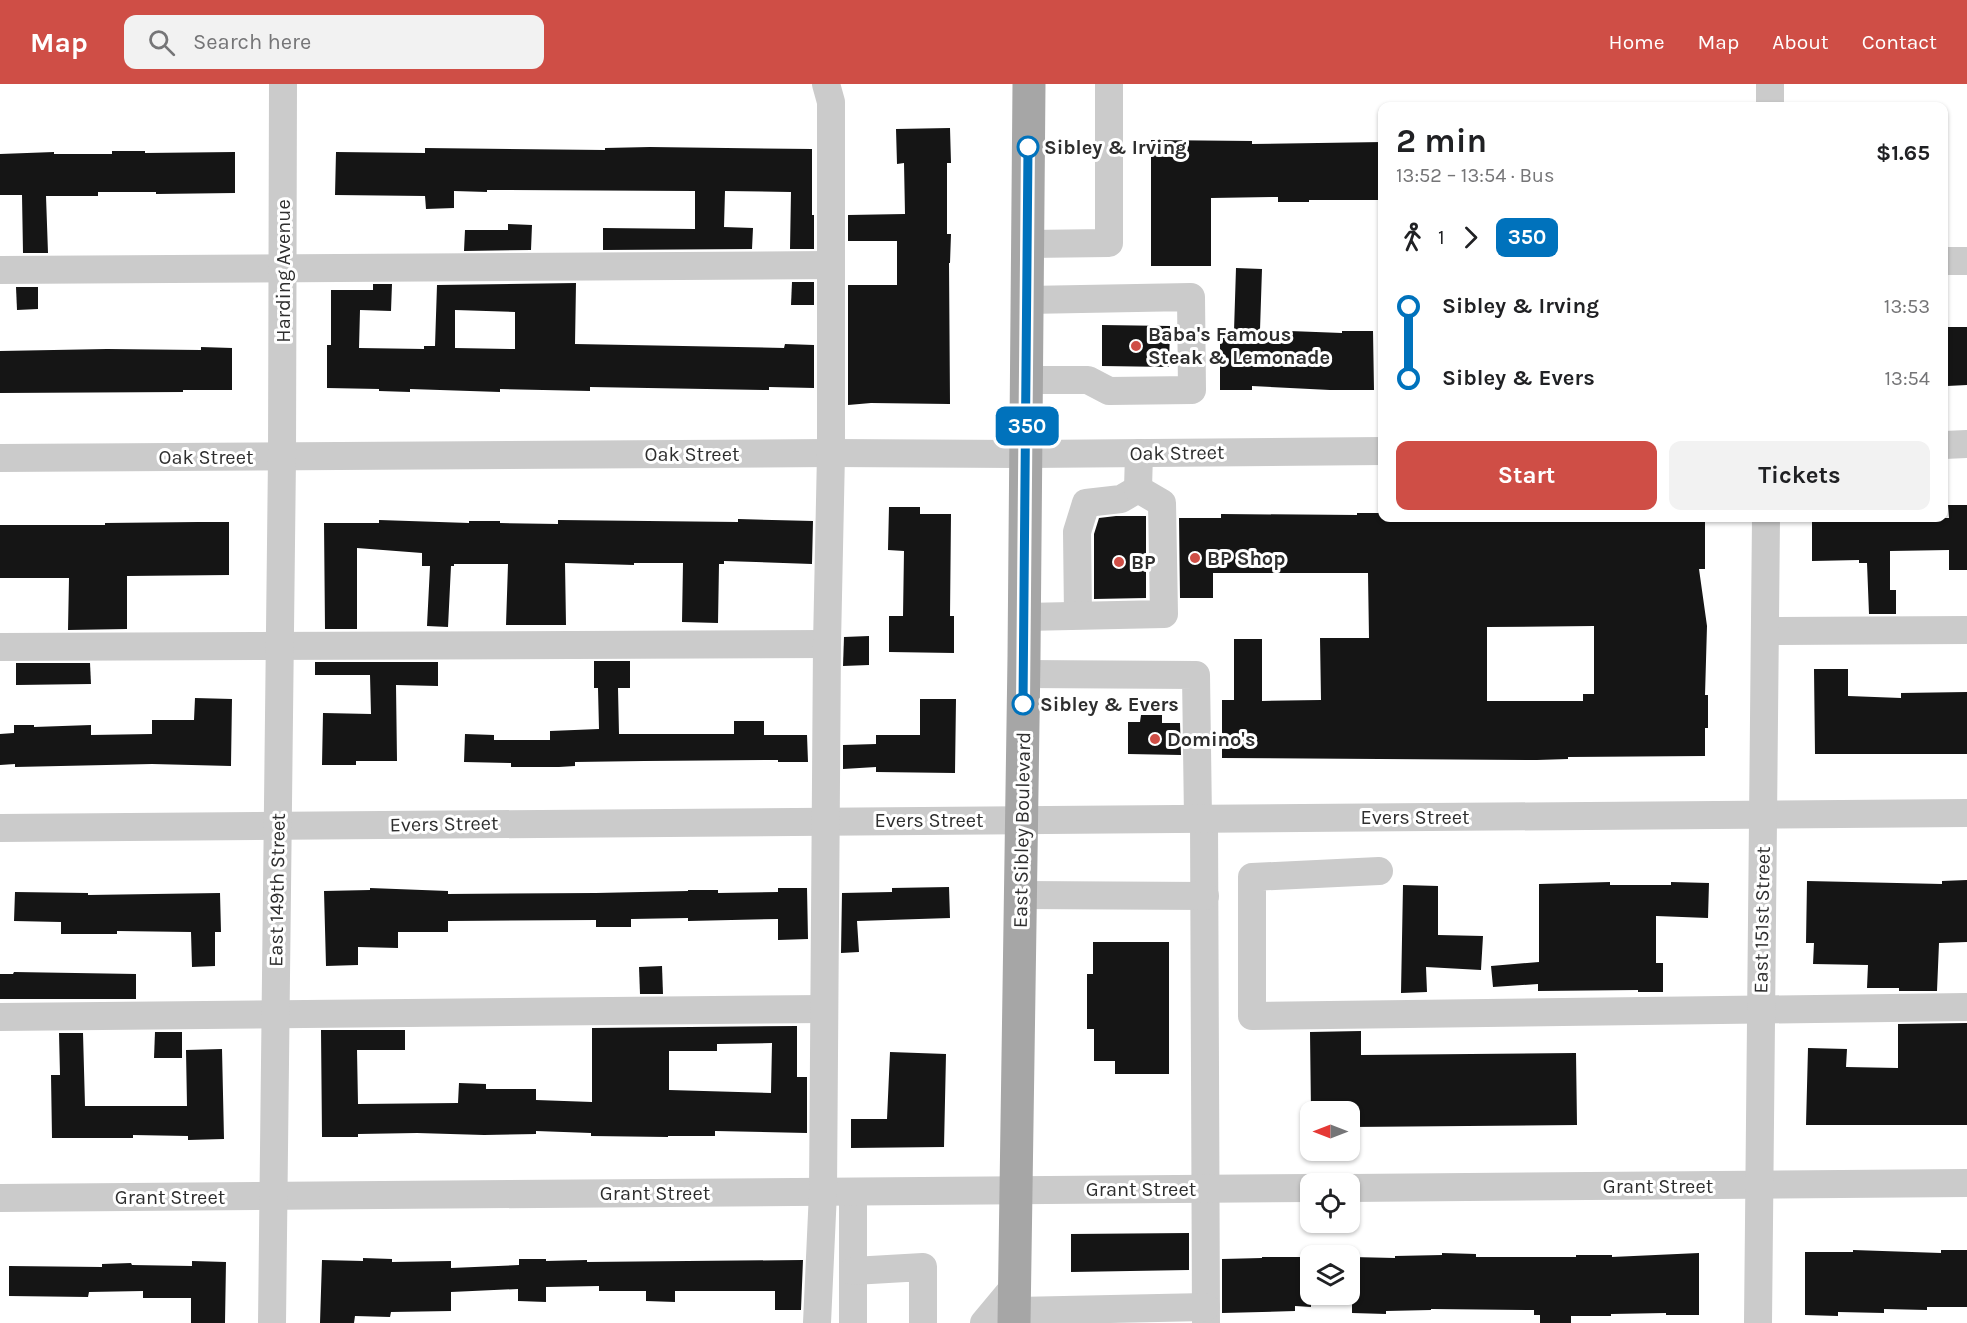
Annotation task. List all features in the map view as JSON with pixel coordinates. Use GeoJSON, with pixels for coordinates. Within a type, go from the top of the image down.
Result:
{"type":"FeatureCollection","features":[{"type":"Feature","properties":{"kind":"main road","name":"East Sibley Boulevard"},"geometry":{"type":"LineString","coordinates":[[1014,1307],[1027,454],[1029,84]]}},
{"type":"Feature","properties":{"kind":"street","name":"Harding Avenue"},"geometry":{"type":"LineString","coordinates":[[282,457],[284,84]]}},
{"type":"Feature","properties":{"kind":"street"},"geometry":{"type":"LineString","coordinates":[[817,1323],[823,1192],[825,821],[831,453],[831,102],[826,84]]}},
{"type":"Feature","properties":{"kind":"street"},"geometry":{"type":"LineString","coordinates":[[1028,244],[1109,243],[1109,84]]}},
{"type":"Feature","properties":{"kind":"street"},"geometry":{"type":"LineString","coordinates":[[1770,84],[1770,102]]}},
{"type":"Feature","properties":{"kind":"street"},"geometry":{"type":"LineString","coordinates":[[1948,261],[1967,261]]}},
{"type":"Feature","properties":{"kind":"street"},"geometry":{"type":"LineString","coordinates":[[0,270],[830,265]]}},
{"type":"Feature","properties":{"kind":"street"},"geometry":{"type":"LineString","coordinates":[[1027,380],[1088,380],[1109,391],[1192,390],[1191,297],[1028,300]]}},
{"type":"Feature","properties":{"kind":"street"},"geometry":{"type":"LineString","coordinates":[[1948,445],[1967,444]]}},
{"type":"Feature","properties":{"kind":"street","name":"Oak Street"},"geometry":{"type":"LineString","coordinates":[[0,458],[1027,454],[1378,450]]}},
{"type":"Feature","properties":{"kind":"street"},"geometry":{"type":"LineString","coordinates":[[1138,489],[1139,453]]}},
{"type":"Feature","properties":{"kind":"street","name":"East 149th Street"},"geometry":{"type":"LineString","coordinates":[[272,1323],[282,457]]}},
{"type":"Feature","properties":{"kind":"street"},"geometry":{"type":"LineString","coordinates":[[1078,615],[1077,532],[1086,503],[1121,499],[1138,489]]}},
{"type":"Feature","properties":{"kind":"street"},"geometry":{"type":"LineString","coordinates":[[1025,617],[1164,614],[1162,503],[1138,489]]}},
{"type":"Feature","properties":{"kind":"street","name":"East 151st Street"},"geometry":{"type":"LineString","coordinates":[[1758,1323],[1766,522]]}},
{"type":"Feature","properties":{"kind":"street"},"geometry":{"type":"LineString","coordinates":[[1765,631],[1967,630]]}},
{"type":"Feature","properties":{"kind":"street"},"geometry":{"type":"LineString","coordinates":[[0,647],[280,644],[827,644]]}},
{"type":"Feature","properties":{"kind":"street"},"geometry":{"type":"LineString","coordinates":[[984,1323],[1014,1307],[1206,1315],[1205,896],[1196,675],[1024,674]]}},
{"type":"Feature","properties":{"kind":"street","name":"Evers Street"},"geometry":{"type":"LineString","coordinates":[[0,828],[1967,813]]}},
{"type":"Feature","properties":{"kind":"street"},"geometry":{"type":"LineString","coordinates":[[1378,871],[1252,877],[1252,1016],[1967,1007]]}},
{"type":"Feature","properties":{"kind":"street"},"geometry":{"type":"LineString","coordinates":[[1021,895],[1205,896]]}},
{"type":"Feature","properties":{"kind":"street"},"geometry":{"type":"LineString","coordinates":[[0,1017],[823,1009]]}},
{"type":"Feature","properties":{"kind":"street","name":"Grant Street"},"geometry":{"type":"LineString","coordinates":[[1360,1188],[1967,1183]]}},
{"type":"Feature","properties":{"kind":"street","name":"Grant Street"},"geometry":{"type":"LineString","coordinates":[[0,1198],[1300,1188]]}},
{"type":"Feature","properties":{"kind":"street"},"geometry":{"type":"LineString","coordinates":[[853,1192],[853,1323]]}},
{"type":"Feature","properties":{"kind":"street"},"geometry":{"type":"LineString","coordinates":[[853,1270],[923,1267],[923,1323]]}},
{"type":"Feature","properties":{"kind":"building"},"geometry":{"type":"Polygon","coordinates":[[[950,128],[951,163],[947,163],[947,234],[951,234],[949,263],[950,404],[848,405],[848,285],[897,285],[897,241],[848,241],[848,215],[905,214],[904,163],[897,164],[896,129],[950,128]]]}},
{"type":"Feature","properties":{"kind":"building"},"geometry":{"type":"Polygon","coordinates":[[[1151,140],[1252,141],[1252,144],[1378,142],[1378,200],[1278,202],[1278,197],[1211,198],[1211,266],[1151,266],[1151,140]]]}},
{"type":"Feature","properties":{"kind":"building"},"geometry":{"type":"Polygon","coordinates":[[[425,148],[605,150],[605,148],[812,149],[814,249],[790,249],[791,192],[725,191],[724,227],[753,228],[752,249],[603,250],[603,228],[695,229],[695,191],[454,191],[454,208],[426,209],[425,196],[335,195],[336,152],[425,153],[425,148]]]}},
{"type":"Feature","properties":{"kind":"building"},"geometry":{"type":"Polygon","coordinates":[[[112,151],[235,152],[235,193],[98,192],[98,196],[46,196],[48,253],[23,253],[22,195],[0,195],[0,154],[54,152],[54,154],[112,154],[112,151]]]}},
{"type":"Feature","properties":{"kind":"building"},"geometry":{"type":"Polygon","coordinates":[[[508,224],[532,225],[531,250],[464,251],[465,230],[508,230],[508,224]]]}},
{"type":"Feature","properties":{"kind":"building"},"geometry":{"type":"Polygon","coordinates":[[[1236,268],[1262,269],[1260,330],[1342,333],[1342,331],[1373,331],[1374,390],[1252,386],[1252,390],[1220,390],[1220,331],[1234,331],[1236,268]]]}},
{"type":"Feature","properties":{"kind":"building"},"geometry":{"type":"Polygon","coordinates":[[[792,282],[814,282],[814,305],[791,305],[792,282]]]}},
{"type":"Feature","properties":{"kind":"building"},"geometry":{"type":"Polygon","coordinates":[[[576,283],[575,344],[784,348],[785,344],[814,345],[814,388],[769,387],[769,390],[590,387],[590,391],[500,389],[500,392],[410,389],[410,392],[327,388],[327,345],[331,345],[331,290],[373,290],[373,284],[392,284],[391,311],[360,310],[359,348],[424,349],[424,346],[435,346],[437,285],[576,283]],[[455,310],[455,348],[515,349],[515,312],[455,310]]]}},
{"type":"Feature","properties":{"kind":"building"},"geometry":{"type":"Polygon","coordinates":[[[16,287],[38,287],[38,309],[17,310],[16,287]]]}},
{"type":"Feature","properties":{"kind":"building","name":"Baba's Famous Steak & Lemonade"},"geometry":{"type":"Polygon","coordinates":[[[1102,325],[1170,326],[1169,367],[1102,366],[1102,325]]]}},
{"type":"Feature","properties":{"kind":"building"},"geometry":{"type":"Polygon","coordinates":[[[1948,327],[1967,327],[1967,385],[1948,386],[1948,327]]]}},
{"type":"Feature","properties":{"kind":"building"},"geometry":{"type":"Polygon","coordinates":[[[201,347],[232,348],[232,390],[0,393],[0,351],[201,350],[201,347]]]}},
{"type":"Feature","properties":{"kind":"building"},"geometry":{"type":"Polygon","coordinates":[[[1948,505],[1967,505],[1967,570],[1949,570],[1949,550],[1890,551],[1890,590],[1896,590],[1896,614],[1869,614],[1867,563],[1859,563],[1859,560],[1812,561],[1812,522],[1948,522],[1948,505]]]}},
{"type":"Feature","properties":{"kind":"building"},"geometry":{"type":"Polygon","coordinates":[[[889,507],[920,507],[920,514],[951,514],[950,616],[954,616],[954,653],[889,652],[889,616],[903,616],[904,551],[888,550],[889,507]]]}},
{"type":"Feature","properties":{"kind":"building"},"geometry":{"type":"Polygon","coordinates":[[[1357,513],[1378,513],[1378,522],[1705,522],[1705,569],[1699,569],[1707,626],[1705,695],[1708,695],[1708,728],[1705,728],[1705,756],[1568,757],[1568,759],[1537,760],[1222,758],[1222,700],[1234,700],[1234,639],[1262,639],[1262,701],[1321,700],[1320,638],[1369,638],[1368,573],[1213,573],[1213,598],[1180,598],[1179,518],[1221,518],[1221,514],[1357,515],[1357,513]],[[1594,626],[1487,627],[1487,701],[1583,701],[1583,694],[1594,694],[1594,626]]]}},
{"type":"Feature","properties":{"kind":"building","name":"BP"},"geometry":{"type":"Polygon","coordinates":[[[1146,516],[1146,598],[1094,599],[1094,534],[1099,518],[1146,516]]]}},
{"type":"Feature","properties":{"kind":"building"},"geometry":{"type":"Polygon","coordinates":[[[738,519],[813,521],[812,564],[724,561],[724,564],[719,564],[718,623],[682,622],[683,563],[634,563],[634,565],[565,563],[566,625],[506,625],[508,564],[454,564],[451,566],[448,627],[427,626],[430,566],[422,566],[422,553],[357,548],[357,629],[325,629],[324,523],[379,523],[379,520],[558,524],[558,520],[738,522],[738,519]]]}},
{"type":"Feature","properties":{"kind":"building"},"geometry":{"type":"Polygon","coordinates":[[[229,522],[229,575],[127,576],[127,629],[68,630],[69,578],[0,578],[0,525],[229,522]]]}},
{"type":"Feature","properties":{"kind":"building"},"geometry":{"type":"Polygon","coordinates":[[[869,636],[869,665],[843,666],[844,637],[869,636]]]}},
{"type":"Feature","properties":{"kind":"building"},"geometry":{"type":"Polygon","coordinates":[[[594,661],[630,661],[630,688],[618,688],[619,734],[734,734],[734,721],[764,721],[764,735],[807,735],[808,762],[778,762],[778,760],[575,762],[575,766],[511,767],[511,763],[464,762],[465,734],[494,735],[494,740],[550,740],[550,731],[599,729],[598,688],[594,688],[594,661]]]}},
{"type":"Feature","properties":{"kind":"building"},"geometry":{"type":"Polygon","coordinates":[[[315,662],[438,662],[438,686],[396,685],[397,761],[356,761],[356,765],[322,765],[323,713],[371,714],[370,675],[315,675],[315,662]]]}},
{"type":"Feature","properties":{"kind":"building"},"geometry":{"type":"Polygon","coordinates":[[[16,663],[90,663],[91,684],[16,685],[16,663]]]}},
{"type":"Feature","properties":{"kind":"building"},"geometry":{"type":"Polygon","coordinates":[[[1814,669],[1848,669],[1848,696],[1901,698],[1901,693],[1967,692],[1967,754],[1815,754],[1814,669]]]}},
{"type":"Feature","properties":{"kind":"building"},"geometry":{"type":"Polygon","coordinates":[[[195,698],[232,699],[231,766],[152,764],[15,767],[15,764],[0,765],[0,734],[14,733],[14,725],[34,725],[34,727],[91,725],[91,735],[152,734],[152,720],[194,720],[195,698]]]}},
{"type":"Feature","properties":{"kind":"building"},"geometry":{"type":"Polygon","coordinates":[[[920,699],[956,699],[955,773],[876,772],[876,767],[843,769],[843,745],[876,744],[876,735],[920,735],[920,699]]]}},
{"type":"Feature","properties":{"kind":"building","name":"Domino's"},"geometry":{"type":"Polygon","coordinates":[[[1141,715],[1162,715],[1162,723],[1180,723],[1181,755],[1128,754],[1128,722],[1140,722],[1141,715]]]}},
{"type":"Feature","properties":{"kind":"building"},"geometry":{"type":"Polygon","coordinates":[[[1967,880],[1967,942],[1939,943],[1937,991],[1867,988],[1868,965],[1813,964],[1814,943],[1806,943],[1807,881],[1942,884],[1942,881],[1967,880]]]}},
{"type":"Feature","properties":{"kind":"building"},"geometry":{"type":"Polygon","coordinates":[[[1610,882],[1610,885],[1709,883],[1708,918],[1656,916],[1656,963],[1663,963],[1663,992],[1538,991],[1538,984],[1493,987],[1491,966],[1539,962],[1539,884],[1610,882]]]}},
{"type":"Feature","properties":{"kind":"building"},"geometry":{"type":"Polygon","coordinates":[[[1403,885],[1438,886],[1438,935],[1483,936],[1481,970],[1426,967],[1427,992],[1401,993],[1403,885]]]}},
{"type":"Feature","properties":{"kind":"building"},"geometry":{"type":"Polygon","coordinates":[[[949,887],[950,918],[857,921],[859,952],[841,953],[842,893],[892,892],[892,888],[949,887]]]}},
{"type":"Feature","properties":{"kind":"building"},"geometry":{"type":"Polygon","coordinates":[[[370,888],[448,891],[448,894],[688,890],[718,890],[718,893],[778,892],[778,888],[807,888],[808,939],[778,940],[778,919],[688,921],[688,918],[631,919],[631,927],[596,927],[596,920],[448,921],[448,932],[398,932],[398,948],[358,947],[358,965],[326,966],[324,891],[370,890],[370,888]]]}},
{"type":"Feature","properties":{"kind":"building"},"geometry":{"type":"Polygon","coordinates":[[[15,892],[88,893],[88,895],[220,893],[221,932],[215,932],[215,966],[192,967],[191,932],[117,931],[117,934],[61,934],[61,922],[14,921],[15,892]]]}},
{"type":"Feature","properties":{"kind":"building"},"geometry":{"type":"Polygon","coordinates":[[[1093,942],[1169,942],[1169,1074],[1115,1074],[1115,1061],[1094,1061],[1094,1029],[1087,1029],[1087,974],[1093,974],[1093,942]]]}},
{"type":"Feature","properties":{"kind":"building"},"geometry":{"type":"Polygon","coordinates":[[[662,966],[663,994],[640,994],[639,967],[662,966]]]}},
{"type":"Feature","properties":{"kind":"building"},"geometry":{"type":"Polygon","coordinates":[[[14,972],[136,974],[136,999],[0,999],[0,974],[13,974],[14,972]]]}},
{"type":"Feature","properties":{"kind":"building"},"geometry":{"type":"Polygon","coordinates":[[[1967,1023],[1967,1125],[1806,1125],[1808,1048],[1847,1049],[1846,1067],[1898,1068],[1898,1024],[1967,1023]]]}},
{"type":"Feature","properties":{"kind":"building"},"geometry":{"type":"Polygon","coordinates":[[[797,1026],[797,1077],[807,1077],[807,1133],[715,1131],[715,1136],[668,1137],[591,1136],[591,1133],[536,1131],[536,1134],[417,1133],[322,1137],[321,1030],[405,1030],[405,1050],[357,1050],[358,1104],[458,1103],[459,1083],[486,1084],[486,1089],[536,1089],[536,1100],[592,1102],[592,1028],[797,1026]],[[772,1043],[717,1044],[717,1051],[669,1051],[669,1090],[771,1093],[772,1043]]]}},
{"type":"Feature","properties":{"kind":"building"},"geometry":{"type":"Polygon","coordinates":[[[1361,1031],[1361,1055],[1576,1053],[1577,1125],[1360,1127],[1360,1101],[1311,1101],[1310,1032],[1361,1031]]]}},
{"type":"Feature","properties":{"kind":"building"},"geometry":{"type":"Polygon","coordinates":[[[155,1032],[182,1032],[182,1058],[154,1058],[155,1032]]]}},
{"type":"Feature","properties":{"kind":"building"},"geometry":{"type":"Polygon","coordinates":[[[59,1033],[83,1033],[85,1106],[187,1106],[186,1050],[222,1049],[224,1139],[188,1140],[188,1136],[133,1135],[133,1138],[52,1138],[51,1075],[60,1075],[59,1033]]]}},
{"type":"Feature","properties":{"kind":"building"},"geometry":{"type":"Polygon","coordinates":[[[890,1052],[946,1054],[944,1147],[851,1148],[851,1119],[887,1119],[890,1052]]]}},
{"type":"Feature","properties":{"kind":"building"},"geometry":{"type":"Polygon","coordinates":[[[1189,1233],[1189,1270],[1071,1272],[1071,1234],[1189,1233]]]}},
{"type":"Feature","properties":{"kind":"building"},"geometry":{"type":"Polygon","coordinates":[[[1853,1250],[1941,1253],[1941,1250],[1967,1250],[1967,1307],[1927,1307],[1927,1310],[1884,1309],[1884,1313],[1838,1312],[1838,1316],[1805,1315],[1805,1252],[1853,1252],[1853,1250]]]}},
{"type":"Feature","properties":{"kind":"building"},"geometry":{"type":"Polygon","coordinates":[[[1442,1253],[1476,1254],[1476,1257],[1612,1255],[1612,1257],[1699,1253],[1699,1315],[1666,1315],[1666,1313],[1571,1316],[1571,1323],[1540,1323],[1540,1315],[1534,1315],[1534,1310],[1431,1309],[1386,1311],[1386,1314],[1352,1313],[1352,1305],[1360,1305],[1360,1257],[1442,1255],[1442,1253]]]}},
{"type":"Feature","properties":{"kind":"building"},"geometry":{"type":"Polygon","coordinates":[[[1300,1257],[1300,1305],[1311,1305],[1311,1307],[1295,1306],[1295,1311],[1222,1313],[1222,1259],[1300,1257]]]}},
{"type":"Feature","properties":{"kind":"building"},"geometry":{"type":"Polygon","coordinates":[[[363,1258],[392,1259],[392,1262],[451,1261],[451,1268],[519,1265],[519,1259],[587,1260],[587,1262],[803,1260],[801,1310],[775,1310],[775,1291],[675,1291],[675,1302],[646,1301],[646,1291],[599,1291],[599,1286],[546,1287],[546,1302],[518,1301],[518,1289],[451,1292],[451,1311],[391,1312],[390,1317],[355,1316],[354,1323],[320,1323],[322,1260],[363,1261],[363,1258]]]}},
{"type":"Feature","properties":{"kind":"building"},"geometry":{"type":"Polygon","coordinates":[[[192,1261],[226,1262],[225,1323],[191,1323],[191,1298],[143,1298],[143,1291],[89,1292],[88,1297],[9,1296],[9,1266],[102,1267],[102,1264],[131,1263],[132,1265],[192,1266],[192,1261]]]}},
{"type":"Feature","properties":{"kind":"bus line","name":"350"},"geometry":{"type":"LineString","coordinates":[[1023,704],[1028,147]]}},
{"type":"Feature","properties":{"kind":"place","name":"Sibley & Irving"},"geometry":{"type":"Point","coordinates":[1028,147]}},
{"type":"Feature","properties":{"kind":"place","name":"Baba's Famous Steak & Lemonade"},"geometry":{"type":"Point","coordinates":[1136,346]}},
{"type":"Feature","properties":{"kind":"place","name":"BP Shop"},"geometry":{"type":"Point","coordinates":[1195,558]}},
{"type":"Feature","properties":{"kind":"place","name":"BP"},"geometry":{"type":"Point","coordinates":[1119,562]}},
{"type":"Feature","properties":{"kind":"place","name":"Sibley & Evers"},"geometry":{"type":"Point","coordinates":[1023,704]}},
{"type":"Feature","properties":{"kind":"place","name":"Domino's"},"geometry":{"type":"Point","coordinates":[1155,739]}}]}
